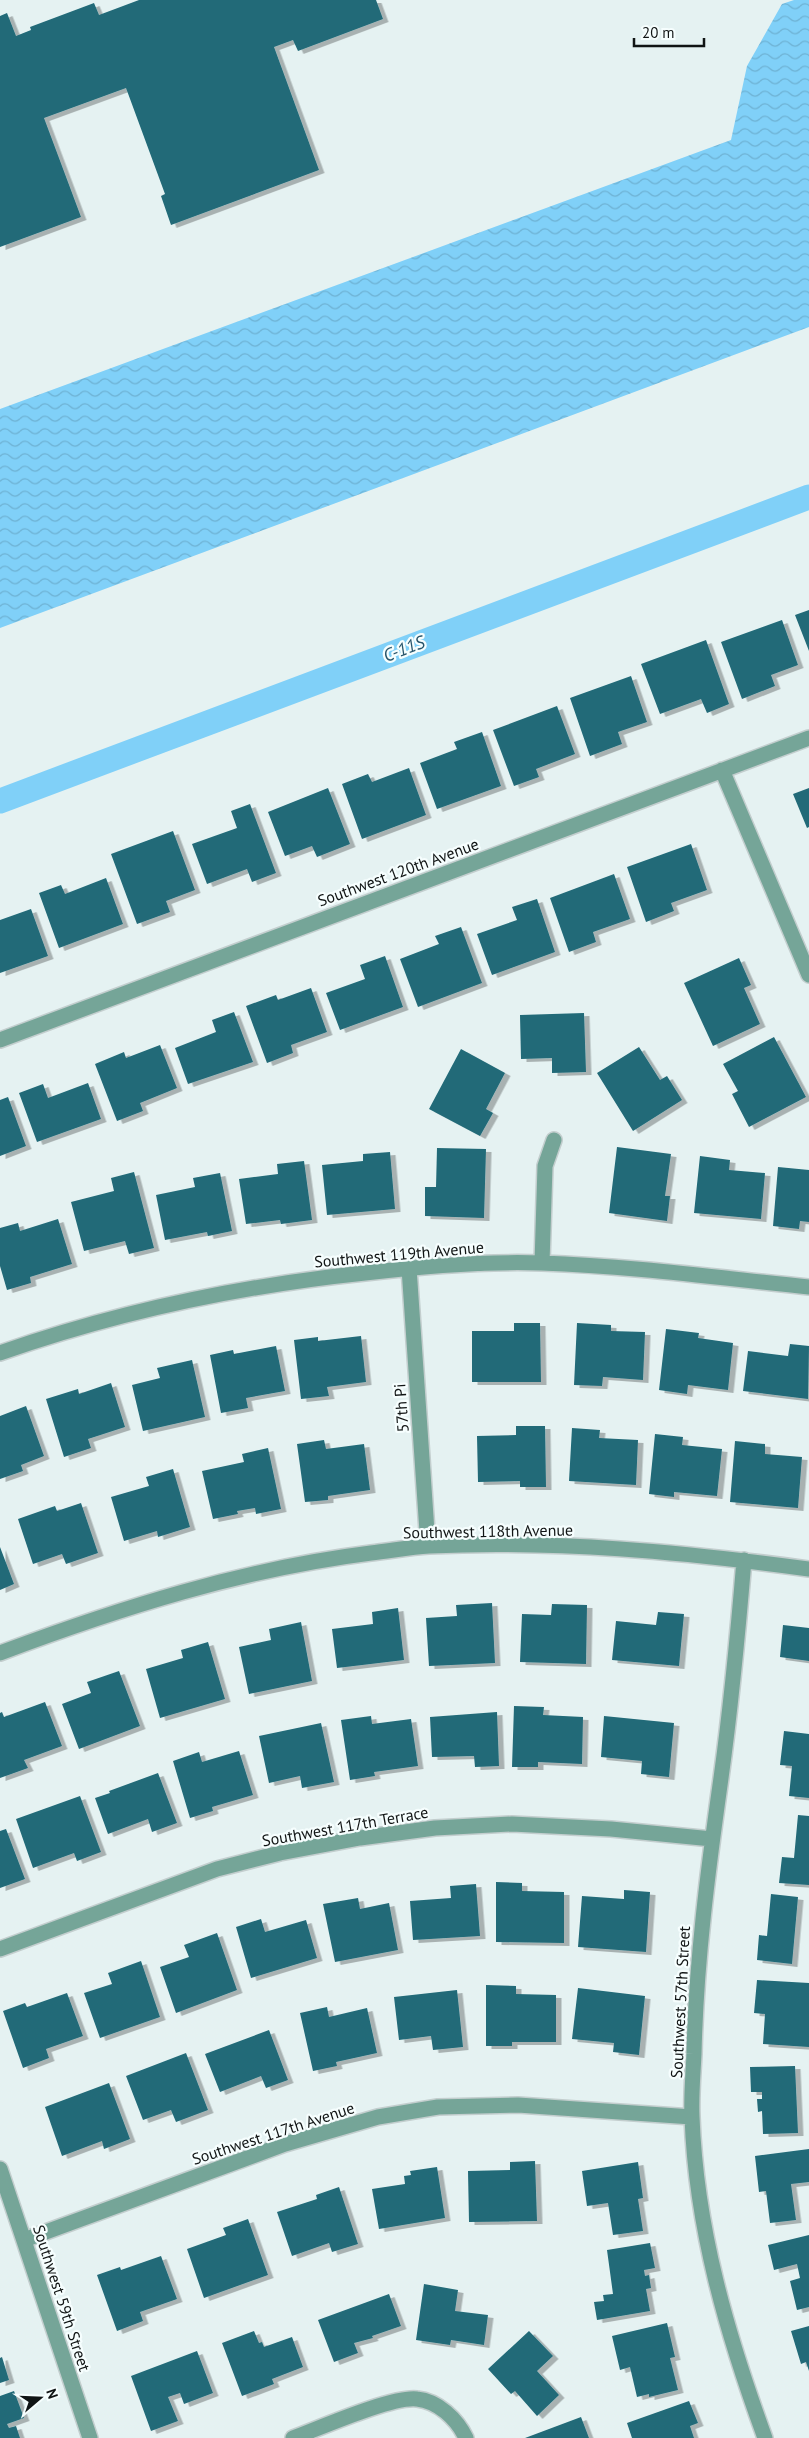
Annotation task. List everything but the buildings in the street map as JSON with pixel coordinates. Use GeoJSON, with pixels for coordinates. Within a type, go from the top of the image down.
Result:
{"type":"FeatureCollection","features":[{"type":"Feature","properties":{"kind":"street","name":"Southwest 120th Avenue"},"geometry":{"type":"LineString","coordinates":[[0,1040],[809,738]]}},
{"type":"Feature","properties":{"kind":"street"},"geometry":{"type":"LineString","coordinates":[[722,770],[809,975]]}},
{"type":"Feature","properties":{"kind":"street"},"geometry":{"type":"LineString","coordinates":[[542,1263],[545,1166],[554,1140]]}},
{"type":"Feature","properties":{"kind":"street","name":"Southwest 119th Avenue"},"geometry":{"type":"LineString","coordinates":[[0,1353],[65,1330],[143,1309],[222,1292],[410,1268],[478,1263],[542,1263],[650,1271],[809,1287]]}},
{"type":"Feature","properties":{"kind":"street","name":"57th Pi"},"geometry":{"type":"LineString","coordinates":[[410,1268],[428,1546]]}},
{"type":"Feature","properties":{"kind":"street","name":"Southwest 118th Avenue"},"geometry":{"type":"LineString","coordinates":[[0,1653],[124,1609],[252,1573],[330,1558],[428,1546],[562,1546],[652,1551],[744,1560],[809,1569]]}},
{"type":"Feature","properties":{"kind":"street","name":"Southwest 57th Street"},"geometry":{"type":"LineString","coordinates":[[744,1560],[738,1641],[712,1839],[696,1991],[692,2116],[699,2196],[712,2271],[728,2331],[766,2438]]}},
{"type":"Feature","properties":{"kind":"street","name":"Southwest 117th Terrace"},"geometry":{"type":"LineString","coordinates":[[0,1949],[216,1869],[280,1853],[360,1838],[435,1828],[512,1824],[611,1829],[712,1839]]}},
{"type":"Feature","properties":{"kind":"street","name":"Southwest 117th Avenue"},"geometry":{"type":"LineString","coordinates":[[24,2240],[285,2144],[378,2117],[438,2108],[518,2104],[692,2116]]}},
{"type":"Feature","properties":{"kind":"street","name":"Southwest 59th Street"},"geometry":{"type":"LineString","coordinates":[[0,2169],[90,2438]]}},
{"type":"Feature","properties":{"kind":"street"},"geometry":{"type":"LineString","coordinates":[[293,2438],[402,2400],[416,2399],[438,2407],[452,2418],[466,2438]]}},
{"type":"Feature","properties":{"kind":"water"},"geometry":{"type":"Polygon","coordinates":[[[794,0],[809,0],[809,327],[0,628],[0,409],[731,140],[747,66],[782,4],[794,0]]]}},
{"type":"Feature","properties":{"kind":"waterway","name":"C-11S"},"geometry":{"type":"LineString","coordinates":[[0,801],[809,497]]}}]}
